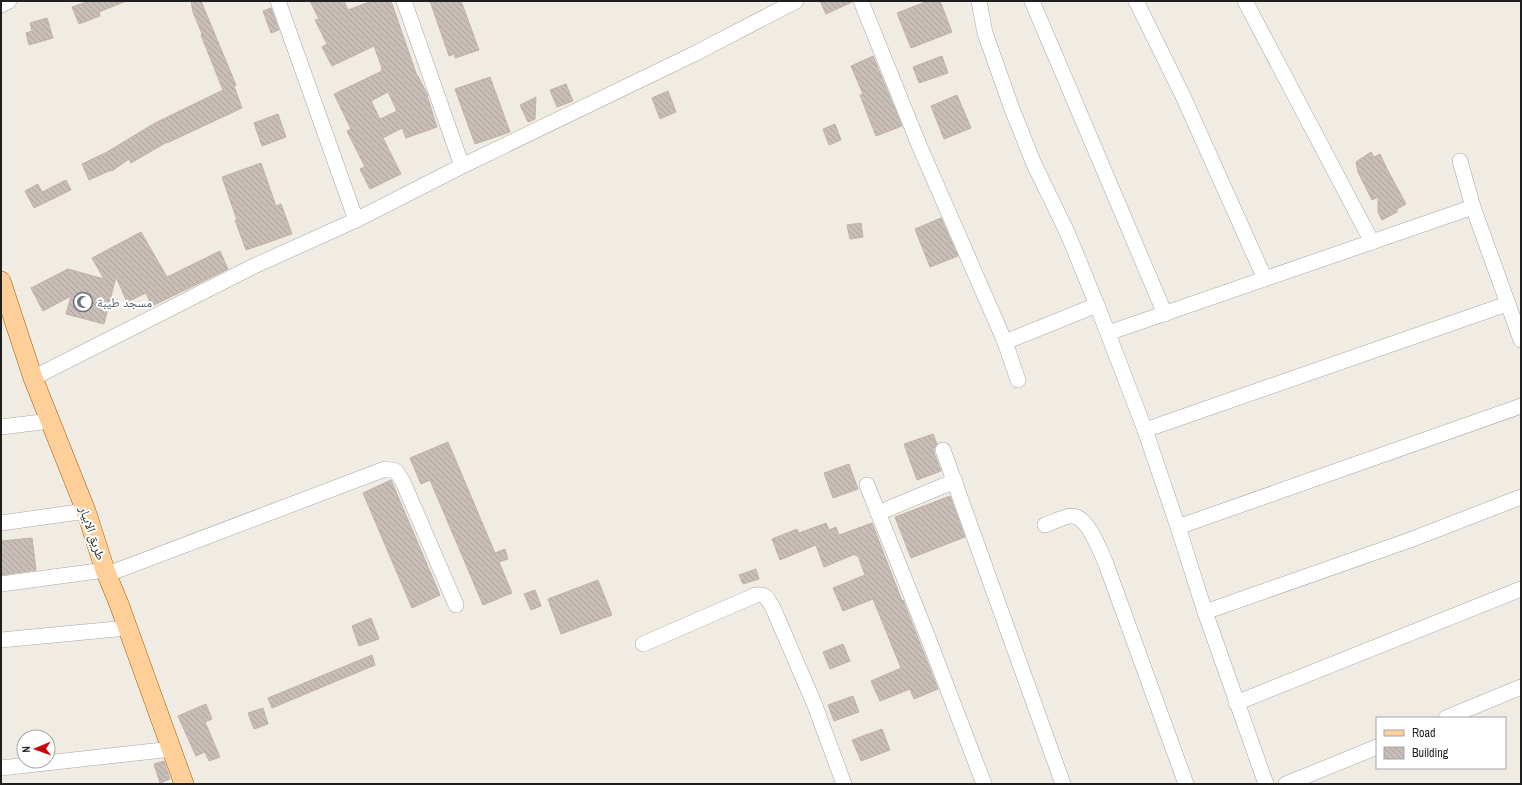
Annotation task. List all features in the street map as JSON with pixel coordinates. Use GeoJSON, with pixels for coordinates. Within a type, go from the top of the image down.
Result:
{"type":"FeatureCollection","features":[{"type":"Feature","properties":{"kind":"main road","name":"طريق الابيار"},"geometry":{"type":"LineString","coordinates":[[1,282],[33,378],[86,511],[184,784]]}},
{"type":"Feature","properties":{"kind":"street"},"geometry":{"type":"LineString","coordinates":[[1,5],[9,1]]}},
{"type":"Feature","properties":{"kind":"street"},"geometry":{"type":"LineString","coordinates":[[278,1],[328,145],[356,220]]}},
{"type":"Feature","properties":{"kind":"street"},"geometry":{"type":"LineString","coordinates":[[404,1],[462,166]]}},
{"type":"Feature","properties":{"kind":"street"},"geometry":{"type":"LineString","coordinates":[[33,378],[252,267],[356,220],[462,166],[696,53],[771,7],[796,1]]}},
{"type":"Feature","properties":{"kind":"street"},"geometry":{"type":"LineString","coordinates":[[861,1],[919,145],[1005,342],[1018,380]]}},
{"type":"Feature","properties":{"kind":"street"},"geometry":{"type":"LineString","coordinates":[[979,1],[985,33],[1012,109],[1034,164],[1067,232],[1097,304],[1145,430],[1236,703],[1266,784]]}},
{"type":"Feature","properties":{"kind":"street"},"geometry":{"type":"LineString","coordinates":[[1032,1],[1165,314]]}},
{"type":"Feature","properties":{"kind":"street"},"geometry":{"type":"LineString","coordinates":[[1136,1],[1182,94],[1265,279]]}},
{"type":"Feature","properties":{"kind":"street"},"geometry":{"type":"LineString","coordinates":[[1246,1],[1372,242]]}},
{"type":"Feature","properties":{"kind":"street"},"geometry":{"type":"LineString","coordinates":[[1460,161],[1473,207],[1521,340]]}},
{"type":"Feature","properties":{"kind":"street"},"geometry":{"type":"LineString","coordinates":[[1108,333],[1473,207]]}},
{"type":"Feature","properties":{"kind":"street"},"geometry":{"type":"LineString","coordinates":[[1005,342],[1097,304]]}},
{"type":"Feature","properties":{"kind":"street"},"geometry":{"type":"LineString","coordinates":[[1145,430],[1507,304]]}},
{"type":"Feature","properties":{"kind":"street"},"geometry":{"type":"LineString","coordinates":[[1178,527],[1521,406]]}},
{"type":"Feature","properties":{"kind":"street"},"geometry":{"type":"LineString","coordinates":[[1,427],[50,421]]}},
{"type":"Feature","properties":{"kind":"street"},"geometry":{"type":"LineString","coordinates":[[943,450],[1063,784]]}},
{"type":"Feature","properties":{"kind":"street"},"geometry":{"type":"LineString","coordinates":[[1,584],[107,572],[385,469],[396,471],[403,482],[456,605]]}},
{"type":"Feature","properties":{"kind":"street"},"geometry":{"type":"LineString","coordinates":[[878,513],[955,481]]}},
{"type":"Feature","properties":{"kind":"street"},"geometry":{"type":"LineString","coordinates":[[866,485],[984,784]]}},
{"type":"Feature","properties":{"kind":"street"},"geometry":{"type":"LineString","coordinates":[[1205,612],[1410,540],[1521,497]]}},
{"type":"Feature","properties":{"kind":"street"},"geometry":{"type":"LineString","coordinates":[[1,523],[86,511]]}},
{"type":"Feature","properties":{"kind":"street"},"geometry":{"type":"LineString","coordinates":[[1045,525],[1071,516],[1081,519],[1089,530],[1106,564],[1186,784]]}},
{"type":"Feature","properties":{"kind":"street"},"geometry":{"type":"LineString","coordinates":[[1236,703],[1521,589]]}},
{"type":"Feature","properties":{"kind":"street"},"geometry":{"type":"LineString","coordinates":[[643,644],[756,595],[761,594],[766,597],[773,608],[814,704],[844,784]]}},
{"type":"Feature","properties":{"kind":"street"},"geometry":{"type":"LineString","coordinates":[[1,640],[128,628]]}},
{"type":"Feature","properties":{"kind":"street"},"geometry":{"type":"LineString","coordinates":[[1448,717],[1521,687]]}},
{"type":"Feature","properties":{"kind":"street"},"geometry":{"type":"LineString","coordinates":[[1286,784],[1376,746]]}},
{"type":"Feature","properties":{"kind":"street"},"geometry":{"type":"LineString","coordinates":[[1,768],[172,749]]}},
{"type":"Feature","properties":{"kind":"building"},"geometry":{"type":"Polygon","coordinates":[[[89,1],[126,1],[99,12],[100,16],[79,24],[72,7],[89,1]]]}},
{"type":"Feature","properties":{"kind":"building"},"geometry":{"type":"Polygon","coordinates":[[[191,1],[201,1],[236,85],[234,86],[242,108],[167,142],[131,163],[129,159],[112,171],[111,170],[89,180],[82,164],[107,152],[155,123],[223,90],[201,35],[202,34],[193,12],[191,1]]]}},
{"type":"Feature","properties":{"kind":"building"},"geometry":{"type":"Polygon","coordinates":[[[310,1],[344,1],[348,10],[372,1],[391,1],[417,76],[428,96],[437,127],[406,138],[402,128],[383,138],[401,174],[370,189],[360,169],[365,167],[347,131],[351,129],[334,94],[382,71],[382,68],[374,46],[332,66],[322,47],[327,44],[315,20],[319,19],[310,1]],[[388,92],[371,101],[380,119],[397,111],[388,92]]]}},
{"type":"Feature","properties":{"kind":"building"},"geometry":{"type":"Polygon","coordinates":[[[430,1],[461,1],[479,50],[455,58],[454,54],[449,56],[430,1]]]}},
{"type":"Feature","properties":{"kind":"building"},"geometry":{"type":"Polygon","coordinates":[[[820,1],[852,1],[852,2],[826,14],[820,1]]]}},
{"type":"Feature","properties":{"kind":"building"},"geometry":{"type":"Polygon","coordinates":[[[928,1],[940,1],[952,32],[911,48],[897,13],[928,1]]]}},
{"type":"Feature","properties":{"kind":"building"},"geometry":{"type":"Polygon","coordinates":[[[271,8],[279,30],[271,33],[263,11],[271,8]]]}},
{"type":"Feature","properties":{"kind":"building"},"geometry":{"type":"Polygon","coordinates":[[[47,18],[53,38],[29,45],[26,33],[32,31],[30,23],[47,18]]]}},
{"type":"Feature","properties":{"kind":"building"},"geometry":{"type":"Polygon","coordinates":[[[873,56],[902,126],[876,136],[860,95],[863,94],[851,66],[873,56]]]}},
{"type":"Feature","properties":{"kind":"building"},"geometry":{"type":"Polygon","coordinates":[[[942,56],[948,73],[919,83],[913,67],[942,56]]]}},
{"type":"Feature","properties":{"kind":"building"},"geometry":{"type":"Polygon","coordinates":[[[490,77],[510,132],[475,144],[455,89],[490,77]]]}},
{"type":"Feature","properties":{"kind":"building"},"geometry":{"type":"Polygon","coordinates":[[[566,84],[573,101],[557,107],[550,90],[566,84]]]}},
{"type":"Feature","properties":{"kind":"building"},"geometry":{"type":"Polygon","coordinates":[[[668,91],[676,112],[660,119],[652,98],[668,91]]]}},
{"type":"Feature","properties":{"kind":"building"},"geometry":{"type":"Polygon","coordinates":[[[957,95],[971,128],[944,139],[931,106],[957,95]]]}},
{"type":"Feature","properties":{"kind":"building"},"geometry":{"type":"Polygon","coordinates":[[[536,97],[535,119],[528,122],[520,105],[536,97]]]}},
{"type":"Feature","properties":{"kind":"building"},"geometry":{"type":"Polygon","coordinates":[[[278,114],[286,137],[262,146],[254,123],[278,114]]]}},
{"type":"Feature","properties":{"kind":"building"},"geometry":{"type":"Polygon","coordinates":[[[835,124],[841,140],[829,145],[823,129],[835,124]]]}},
{"type":"Feature","properties":{"kind":"building"},"geometry":{"type":"Polygon","coordinates":[[[1371,152],[1374,157],[1380,154],[1406,204],[1397,209],[1397,212],[1382,220],[1378,212],[1378,197],[1372,200],[1358,172],[1356,162],[1371,152]]]}},
{"type":"Feature","properties":{"kind":"building"},"geometry":{"type":"Polygon","coordinates":[[[261,163],[276,206],[281,204],[292,234],[246,250],[222,177],[261,163]]]}},
{"type":"Feature","properties":{"kind":"building"},"geometry":{"type":"Polygon","coordinates":[[[66,180],[71,190],[34,208],[25,191],[38,184],[42,192],[66,180]]]}},
{"type":"Feature","properties":{"kind":"building"},"geometry":{"type":"Polygon","coordinates":[[[941,218],[958,256],[930,267],[915,229],[941,218]]]}},
{"type":"Feature","properties":{"kind":"building"},"geometry":{"type":"Polygon","coordinates":[[[861,223],[863,237],[850,239],[847,225],[861,223]]]}},
{"type":"Feature","properties":{"kind":"building"},"geometry":{"type":"Polygon","coordinates":[[[141,232],[167,277],[220,251],[228,269],[152,306],[146,293],[127,302],[116,277],[104,324],[66,314],[71,296],[43,311],[31,288],[68,269],[104,279],[92,258],[141,232]]]}},
{"type":"Feature","properties":{"kind":"building"},"geometry":{"type":"Polygon","coordinates":[[[933,434],[937,444],[934,448],[934,453],[941,471],[917,480],[904,444],[933,434]]]}},
{"type":"Feature","properties":{"kind":"building"},"geometry":{"type":"Polygon","coordinates":[[[448,442],[495,553],[505,549],[508,559],[499,562],[512,593],[483,605],[430,480],[421,484],[410,458],[448,442]]]}},
{"type":"Feature","properties":{"kind":"building"},"geometry":{"type":"Polygon","coordinates":[[[849,464],[858,489],[833,498],[824,473],[849,464]]]}},
{"type":"Feature","properties":{"kind":"building"},"geometry":{"type":"Polygon","coordinates":[[[391,480],[440,595],[412,608],[363,493],[391,480]]]}},
{"type":"Feature","properties":{"kind":"building"},"geometry":{"type":"Polygon","coordinates":[[[950,496],[965,537],[911,558],[895,517],[950,496]]]}},
{"type":"Feature","properties":{"kind":"building"},"geometry":{"type":"Polygon","coordinates":[[[826,523],[829,530],[836,527],[839,535],[872,523],[938,689],[914,699],[910,689],[880,701],[871,681],[901,668],[873,599],[843,611],[833,588],[865,575],[858,556],[855,554],[824,567],[816,545],[780,560],[772,539],[797,529],[799,533],[826,523]]]}},
{"type":"Feature","properties":{"kind":"building"},"geometry":{"type":"Polygon","coordinates":[[[32,538],[36,570],[1,575],[1,541],[32,538]]]}},
{"type":"Feature","properties":{"kind":"building"},"geometry":{"type":"Polygon","coordinates":[[[756,569],[759,579],[743,584],[739,575],[756,569]]]}},
{"type":"Feature","properties":{"kind":"building"},"geometry":{"type":"Polygon","coordinates":[[[598,580],[612,615],[561,634],[548,599],[598,580]]]}},
{"type":"Feature","properties":{"kind":"building"},"geometry":{"type":"Polygon","coordinates":[[[535,590],[541,606],[531,610],[524,594],[535,590]]]}},
{"type":"Feature","properties":{"kind":"building"},"geometry":{"type":"Polygon","coordinates":[[[371,618],[379,639],[359,646],[352,626],[371,618]]]}},
{"type":"Feature","properties":{"kind":"building"},"geometry":{"type":"Polygon","coordinates":[[[843,644],[850,661],[830,669],[823,652],[843,644]]]}},
{"type":"Feature","properties":{"kind":"building"},"geometry":{"type":"Polygon","coordinates":[[[372,655],[375,665],[272,708],[268,698],[372,655]]]}},
{"type":"Feature","properties":{"kind":"building"},"geometry":{"type":"Polygon","coordinates":[[[853,696],[859,712],[834,721],[828,705],[853,696]]]}},
{"type":"Feature","properties":{"kind":"building"},"geometry":{"type":"Polygon","coordinates":[[[206,704],[212,719],[205,722],[220,757],[209,761],[205,752],[196,756],[178,716],[206,704]]]}},
{"type":"Feature","properties":{"kind":"building"},"geometry":{"type":"Polygon","coordinates":[[[263,708],[268,724],[254,729],[248,713],[263,708]]]}},
{"type":"Feature","properties":{"kind":"building"},"geometry":{"type":"Polygon","coordinates":[[[882,729],[890,750],[861,761],[852,740],[882,729]]]}},
{"type":"Feature","properties":{"kind":"building"},"geometry":{"type":"Polygon","coordinates":[[[164,761],[170,779],[160,783],[154,764],[164,761]]]}},
{"type":"Feature","properties":{"kind":"place","name":"مسجد طيبة"},"geometry":{"type":"Point","coordinates":[83,302]}}]}
